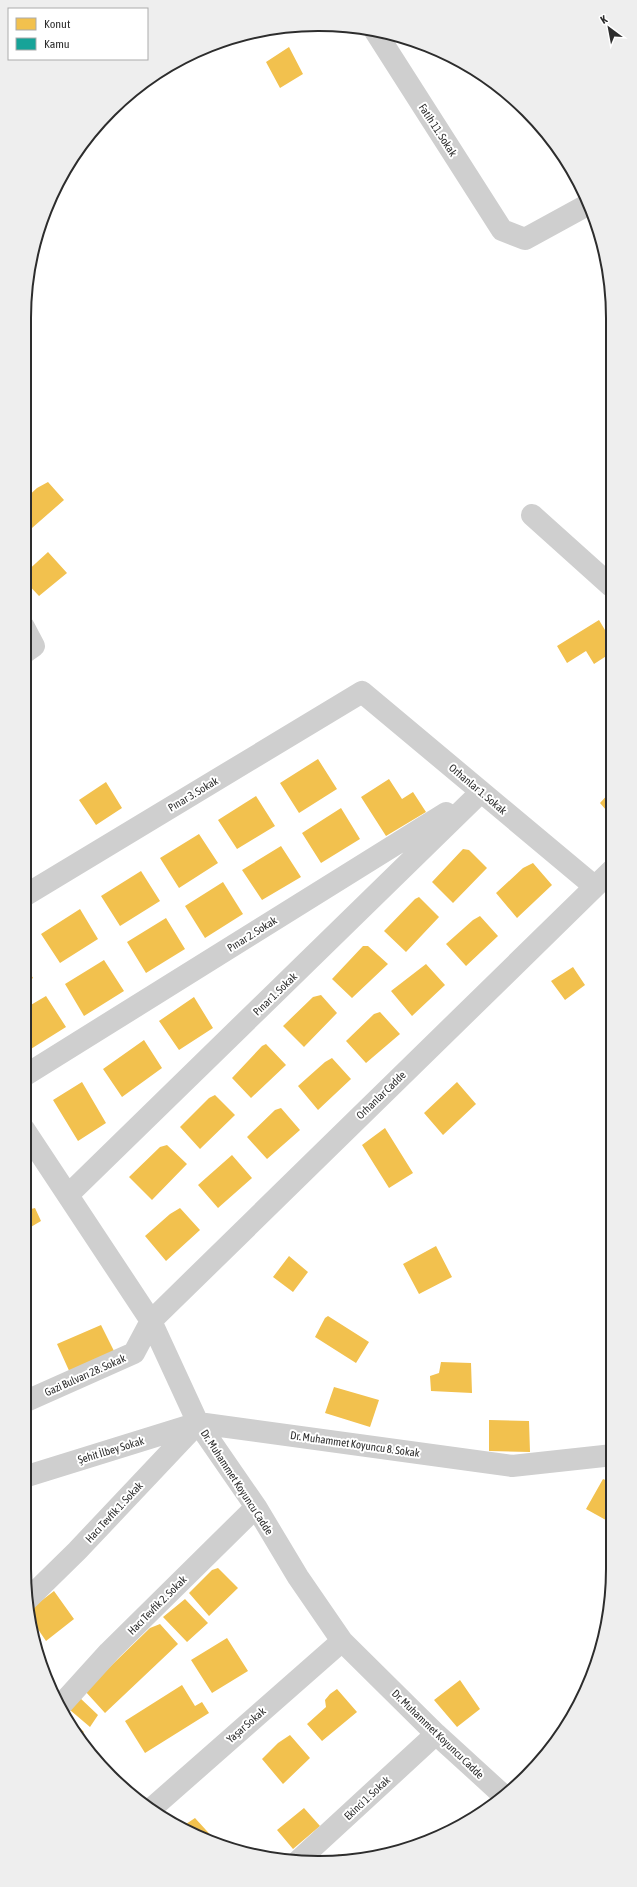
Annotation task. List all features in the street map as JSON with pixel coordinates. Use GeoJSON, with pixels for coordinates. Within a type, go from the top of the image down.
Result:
{"type":"FeatureCollection","features":[{"type":"Feature","properties":{"kind":"street","name":"Fatih 11. Sokak"},"geometry":{"type":"LineString","coordinates":[[379,38],[502,230],[525,240],[584,207]]}},
{"type":"Feature","properties":{"kind":"street"},"geometry":{"type":"LineString","coordinates":[[532,515],[606,582]]}},
{"type":"Feature","properties":{"kind":"street","name":"Orhanlar 1. Sokak"},"geometry":{"type":"LineString","coordinates":[[362,692],[594,886]]}},
{"type":"Feature","properties":{"kind":"street","name":"Pınar 3. Sokak"},"geometry":{"type":"LineString","coordinates":[[31,892],[362,692]]}},
{"type":"Feature","properties":{"kind":"street","name":"Pınar 2. Sokak"},"geometry":{"type":"LineString","coordinates":[[31,1072],[481,792]]}},
{"type":"Feature","properties":{"kind":"street","name":"Pınar 1. Sokak"},"geometry":{"type":"LineString","coordinates":[[68,1196],[481,792]]}},
{"type":"Feature","properties":{"kind":"street","name":"Orhanlar Cadde"},"geometry":{"type":"LineString","coordinates":[[151,1321],[606,875]]}},
{"type":"Feature","properties":{"kind":"street","name":"Dr. Muhammet Koyuncu Cadde"},"geometry":{"type":"LineString","coordinates":[[31,1140],[151,1321],[198,1423],[256,1507],[298,1577],[342,1641],[436,1734],[500,1792]]}},
{"type":"Feature","properties":{"kind":"street","name":"Gazi Bulvarı 28. Sokak"},"geometry":{"type":"LineString","coordinates":[[31,1399],[134,1353],[151,1321]]}},
{"type":"Feature","properties":{"kind":"street","name":"Dr. Muhammet Koyuncu 8. Sokak"},"geometry":{"type":"LineString","coordinates":[[198,1423],[512,1466],[606,1456]]}},
{"type":"Feature","properties":{"kind":"street","name":"Şehit İlbey Sokak"},"geometry":{"type":"LineString","coordinates":[[31,1475],[198,1423]]}},
{"type":"Feature","properties":{"kind":"street","name":"Hacı Tevfik 1. Sokak"},"geometry":{"type":"LineString","coordinates":[[32,1595],[77,1551],[198,1423]]}},
{"type":"Feature","properties":{"kind":"street","name":"Hacı Tevfik 2. Sokak"},"geometry":{"type":"LineString","coordinates":[[64,1702],[109,1652],[256,1507]]}},
{"type":"Feature","properties":{"kind":"street","name":"Yaşar Sokak"},"geometry":{"type":"LineString","coordinates":[[155,1805],[342,1641]]}},
{"type":"Feature","properties":{"kind":"street","name":"Ekinci 1. Sokak"},"geometry":{"type":"LineString","coordinates":[[304,1855],[436,1734]]}},
{"type":"Feature","properties":{"kind":"building: Konut"},"geometry":{"type":"Polygon","coordinates":[[[289,47],[303,74],[280,88],[266,62],[289,47]]]}},
{"type":"Feature","properties":{"kind":"building: Konut"},"geometry":{"type":"Polygon","coordinates":[[[48,482],[64,500],[31,529],[31,494],[37,488],[48,482]]]}},
{"type":"Feature","properties":{"kind":"building: Konut"},"geometry":{"type":"Polygon","coordinates":[[[48,552],[67,573],[39,596],[31,587],[31,568],[48,552]]]}},
{"type":"Feature","properties":{"kind":"building: Konut"},"geometry":{"type":"Polygon","coordinates":[[[599,620],[606,632],[606,656],[594,664],[586,651],[567,663],[557,646],[599,620]]]}},
{"type":"Feature","properties":{"kind":"building: Konut"},"geometry":{"type":"Polygon","coordinates":[[[318,759],[337,789],[299,813],[280,783],[318,759]]]}},
{"type":"Feature","properties":{"kind":"building: Konut"},"geometry":{"type":"Polygon","coordinates":[[[389,779],[402,799],[413,792],[426,812],[386,836],[361,797],[389,779]]]}},
{"type":"Feature","properties":{"kind":"building: Konut"},"geometry":{"type":"Polygon","coordinates":[[[106,782],[122,808],[96,825],[79,800],[106,782]]]}},
{"type":"Feature","properties":{"kind":"building: Konut"},"geometry":{"type":"Polygon","coordinates":[[[256,796],[275,826],[237,849],[218,820],[256,796]]]}},
{"type":"Feature","properties":{"kind":"building: Konut"},"geometry":{"type":"Polygon","coordinates":[[[606,796],[606,810],[600,803],[606,796]]]}},
{"type":"Feature","properties":{"kind":"building: Konut"},"geometry":{"type":"Polygon","coordinates":[[[341,808],[360,839],[321,863],[302,833],[341,808]]]}},
{"type":"Feature","properties":{"kind":"building: Konut"},"geometry":{"type":"Polygon","coordinates":[[[199,834],[218,863],[179,888],[160,858],[199,834]]]}},
{"type":"Feature","properties":{"kind":"building: Konut"},"geometry":{"type":"Polygon","coordinates":[[[281,846],[301,877],[262,900],[242,870],[281,846]]]}},
{"type":"Feature","properties":{"kind":"building: Konut"},"geometry":{"type":"Polygon","coordinates":[[[463,849],[469,850],[487,868],[453,903],[432,882],[463,849]]]}},
{"type":"Feature","properties":{"kind":"building: Konut"},"geometry":{"type":"Polygon","coordinates":[[[533,863],[552,885],[517,918],[496,893],[523,868],[533,863]]]}},
{"type":"Feature","properties":{"kind":"building: Konut"},"geometry":{"type":"Polygon","coordinates":[[[141,871],[160,901],[120,926],[101,896],[141,871]]]}},
{"type":"Feature","properties":{"kind":"building: Konut"},"geometry":{"type":"Polygon","coordinates":[[[223,882],[243,914],[205,938],[185,906],[223,882]]]}},
{"type":"Feature","properties":{"kind":"building: Konut"},"geometry":{"type":"Polygon","coordinates":[[[419,897],[439,917],[406,952],[384,931],[415,899],[419,897]]]}},
{"type":"Feature","properties":{"kind":"building: Konut"},"geometry":{"type":"Polygon","coordinates":[[[80,909],[98,939],[60,963],[41,934],[80,909]]]}},
{"type":"Feature","properties":{"kind":"building: Konut"},"geometry":{"type":"Polygon","coordinates":[[[480,916],[498,936],[466,966],[446,944],[473,920],[480,916]]]}},
{"type":"Feature","properties":{"kind":"building: Konut"},"geometry":{"type":"Polygon","coordinates":[[[166,918],[185,949],[146,973],[127,942],[166,918]]]}},
{"type":"Feature","properties":{"kind":"building: Konut"},"geometry":{"type":"Polygon","coordinates":[[[363,946],[368,946],[388,964],[352,998],[332,979],[363,946]]]}},
{"type":"Feature","properties":{"kind":"building: Konut"},"geometry":{"type":"Polygon","coordinates":[[[104,960],[124,991],[84,1016],[65,984],[104,960]]]}},
{"type":"Feature","properties":{"kind":"building: Konut"},"geometry":{"type":"Polygon","coordinates":[[[426,964],[445,985],[412,1016],[391,991],[426,964]]]}},
{"type":"Feature","properties":{"kind":"building: Konut"},"geometry":{"type":"Polygon","coordinates":[[[573,967],[585,985],[565,1000],[551,981],[573,967]]]}},
{"type":"Feature","properties":{"kind":"building: Konut"},"geometry":{"type":"Polygon","coordinates":[[[321,995],[337,1013],[304,1047],[283,1026],[313,997],[321,995]]]}},
{"type":"Feature","properties":{"kind":"building: Konut"},"geometry":{"type":"Polygon","coordinates":[[[46,996],[66,1027],[31,1049],[31,1005],[46,996]]]}},
{"type":"Feature","properties":{"kind":"building: Konut"},"geometry":{"type":"Polygon","coordinates":[[[194,997],[213,1028],[179,1050],[159,1021],[194,997]]]}},
{"type":"Feature","properties":{"kind":"building: Konut"},"geometry":{"type":"Polygon","coordinates":[[[380,1012],[400,1034],[366,1063],[346,1041],[374,1014],[380,1012]]]}},
{"type":"Feature","properties":{"kind":"building: Konut"},"geometry":{"type":"Polygon","coordinates":[[[144,1040],[162,1068],[122,1097],[103,1069],[144,1040]]]}},
{"type":"Feature","properties":{"kind":"building: Konut"},"geometry":{"type":"Polygon","coordinates":[[[266,1044],[286,1065],[251,1098],[232,1078],[262,1046],[266,1044]]]}},
{"type":"Feature","properties":{"kind":"building: Konut"},"geometry":{"type":"Polygon","coordinates":[[[332,1058],[351,1079],[318,1110],[298,1086],[325,1062],[332,1058]]]}},
{"type":"Feature","properties":{"kind":"building: Konut"},"geometry":{"type":"Polygon","coordinates":[[[82,1082],[106,1123],[78,1141],[53,1100],[82,1082]]]}},
{"type":"Feature","properties":{"kind":"building: Konut"},"geometry":{"type":"Polygon","coordinates":[[[457,1082],[476,1104],[443,1135],[424,1113],[457,1082]]]}},
{"type":"Feature","properties":{"kind":"building: Konut"},"geometry":{"type":"Polygon","coordinates":[[[215,1095],[235,1115],[200,1149],[180,1127],[209,1098],[215,1095]]]}},
{"type":"Feature","properties":{"kind":"building: Konut"},"geometry":{"type":"Polygon","coordinates":[[[281,1108],[300,1130],[267,1159],[247,1137],[275,1110],[281,1108]]]}},
{"type":"Feature","properties":{"kind":"building: Konut"},"geometry":{"type":"Polygon","coordinates":[[[385,1128],[413,1173],[389,1188],[362,1145],[385,1128]]]}},
{"type":"Feature","properties":{"kind":"building: Konut"},"geometry":{"type":"Polygon","coordinates":[[[167,1145],[187,1164],[152,1200],[129,1177],[160,1147],[167,1145]]]}},
{"type":"Feature","properties":{"kind":"building: Konut"},"geometry":{"type":"Polygon","coordinates":[[[232,1155],[252,1178],[218,1208],[198,1185],[232,1155]]]}},
{"type":"Feature","properties":{"kind":"building: Konut"},"geometry":{"type":"Polygon","coordinates":[[[35,1208],[41,1221],[31,1227],[31,1209],[35,1208]]]}},
{"type":"Feature","properties":{"kind":"building: Konut"},"geometry":{"type":"Polygon","coordinates":[[[180,1208],[200,1230],[166,1261],[145,1236],[170,1214],[180,1208]]]}},
{"type":"Feature","properties":{"kind":"building: Konut"},"geometry":{"type":"Polygon","coordinates":[[[436,1246],[452,1277],[419,1294],[403,1264],[436,1246]]]}},
{"type":"Feature","properties":{"kind":"building: Konut"},"geometry":{"type":"Polygon","coordinates":[[[289,1256],[308,1272],[293,1292],[273,1277],[289,1256]]]}},
{"type":"Feature","properties":{"kind":"building: Konut"},"geometry":{"type":"Polygon","coordinates":[[[328,1316],[369,1342],[356,1363],[315,1337],[325,1318],[328,1316]]]}},
{"type":"Feature","properties":{"kind":"building: Konut"},"geometry":{"type":"Polygon","coordinates":[[[101,1325],[116,1355],[71,1375],[57,1344],[101,1325]]]}},
{"type":"Feature","properties":{"kind":"building: Konut"},"geometry":{"type":"Polygon","coordinates":[[[441,1362],[471,1363],[472,1393],[431,1391],[430,1376],[439,1373],[441,1362]]]}},
{"type":"Feature","properties":{"kind":"building: Konut"},"geometry":{"type":"Polygon","coordinates":[[[334,1387],[379,1400],[370,1427],[325,1413],[334,1387]]]}},
{"type":"Feature","properties":{"kind":"building: Konut"},"geometry":{"type":"Polygon","coordinates":[[[489,1420],[529,1421],[530,1452],[489,1451],[489,1420]]]}},
{"type":"Feature","properties":{"kind":"building: Konut"},"geometry":{"type":"Polygon","coordinates":[[[603,1479],[606,1480],[606,1520],[586,1509],[603,1479]]]}},
{"type":"Feature","properties":{"kind":"building: Konut"},"geometry":{"type":"Polygon","coordinates":[[[218,1568],[238,1588],[209,1616],[189,1593],[212,1570],[218,1568]]]}},
{"type":"Feature","properties":{"kind":"building: Konut"},"geometry":{"type":"Polygon","coordinates":[[[54,1591],[74,1619],[46,1641],[38,1629],[33,1607],[54,1591]]]}},
{"type":"Feature","properties":{"kind":"building: Konut"},"geometry":{"type":"Polygon","coordinates":[[[185,1599],[208,1623],[187,1642],[163,1617],[185,1599]]]}},
{"type":"Feature","properties":{"kind":"building: Konut"},"geometry":{"type":"Polygon","coordinates":[[[160,1624],[178,1644],[105,1713],[85,1691],[150,1628],[160,1624]]]}},
{"type":"Feature","properties":{"kind":"building: Konut"},"geometry":{"type":"Polygon","coordinates":[[[227,1638],[248,1671],[212,1693],[191,1660],[227,1638]]]}},
{"type":"Feature","properties":{"kind":"building: Konut"},"geometry":{"type":"Polygon","coordinates":[[[460,1680],[480,1709],[457,1727],[434,1700],[460,1680]]]}},
{"type":"Feature","properties":{"kind":"building: Konut"},"geometry":{"type":"Polygon","coordinates":[[[182,1685],[195,1706],[202,1702],[209,1713],[145,1753],[125,1721],[182,1685]]]}},
{"type":"Feature","properties":{"kind":"building: Konut"},"geometry":{"type":"Polygon","coordinates":[[[337,1689],[357,1712],[322,1741],[307,1724],[326,1707],[325,1700],[337,1689]]]}},
{"type":"Feature","properties":{"kind":"building: Konut"},"geometry":{"type":"Polygon","coordinates":[[[79,1697],[98,1715],[90,1727],[70,1710],[79,1697]]]}},
{"type":"Feature","properties":{"kind":"building: Konut"},"geometry":{"type":"Polygon","coordinates":[[[290,1735],[310,1758],[283,1784],[262,1759],[278,1743],[290,1735]]]}},
{"type":"Feature","properties":{"kind":"building: Konut"},"geometry":{"type":"Polygon","coordinates":[[[304,1808],[320,1826],[293,1849],[277,1830],[304,1808]]]}},
{"type":"Feature","properties":{"kind":"building: Konut"},"geometry":{"type":"Polygon","coordinates":[[[195,1818],[210,1835],[191,1826],[187,1824],[195,1818]]]}}]}
